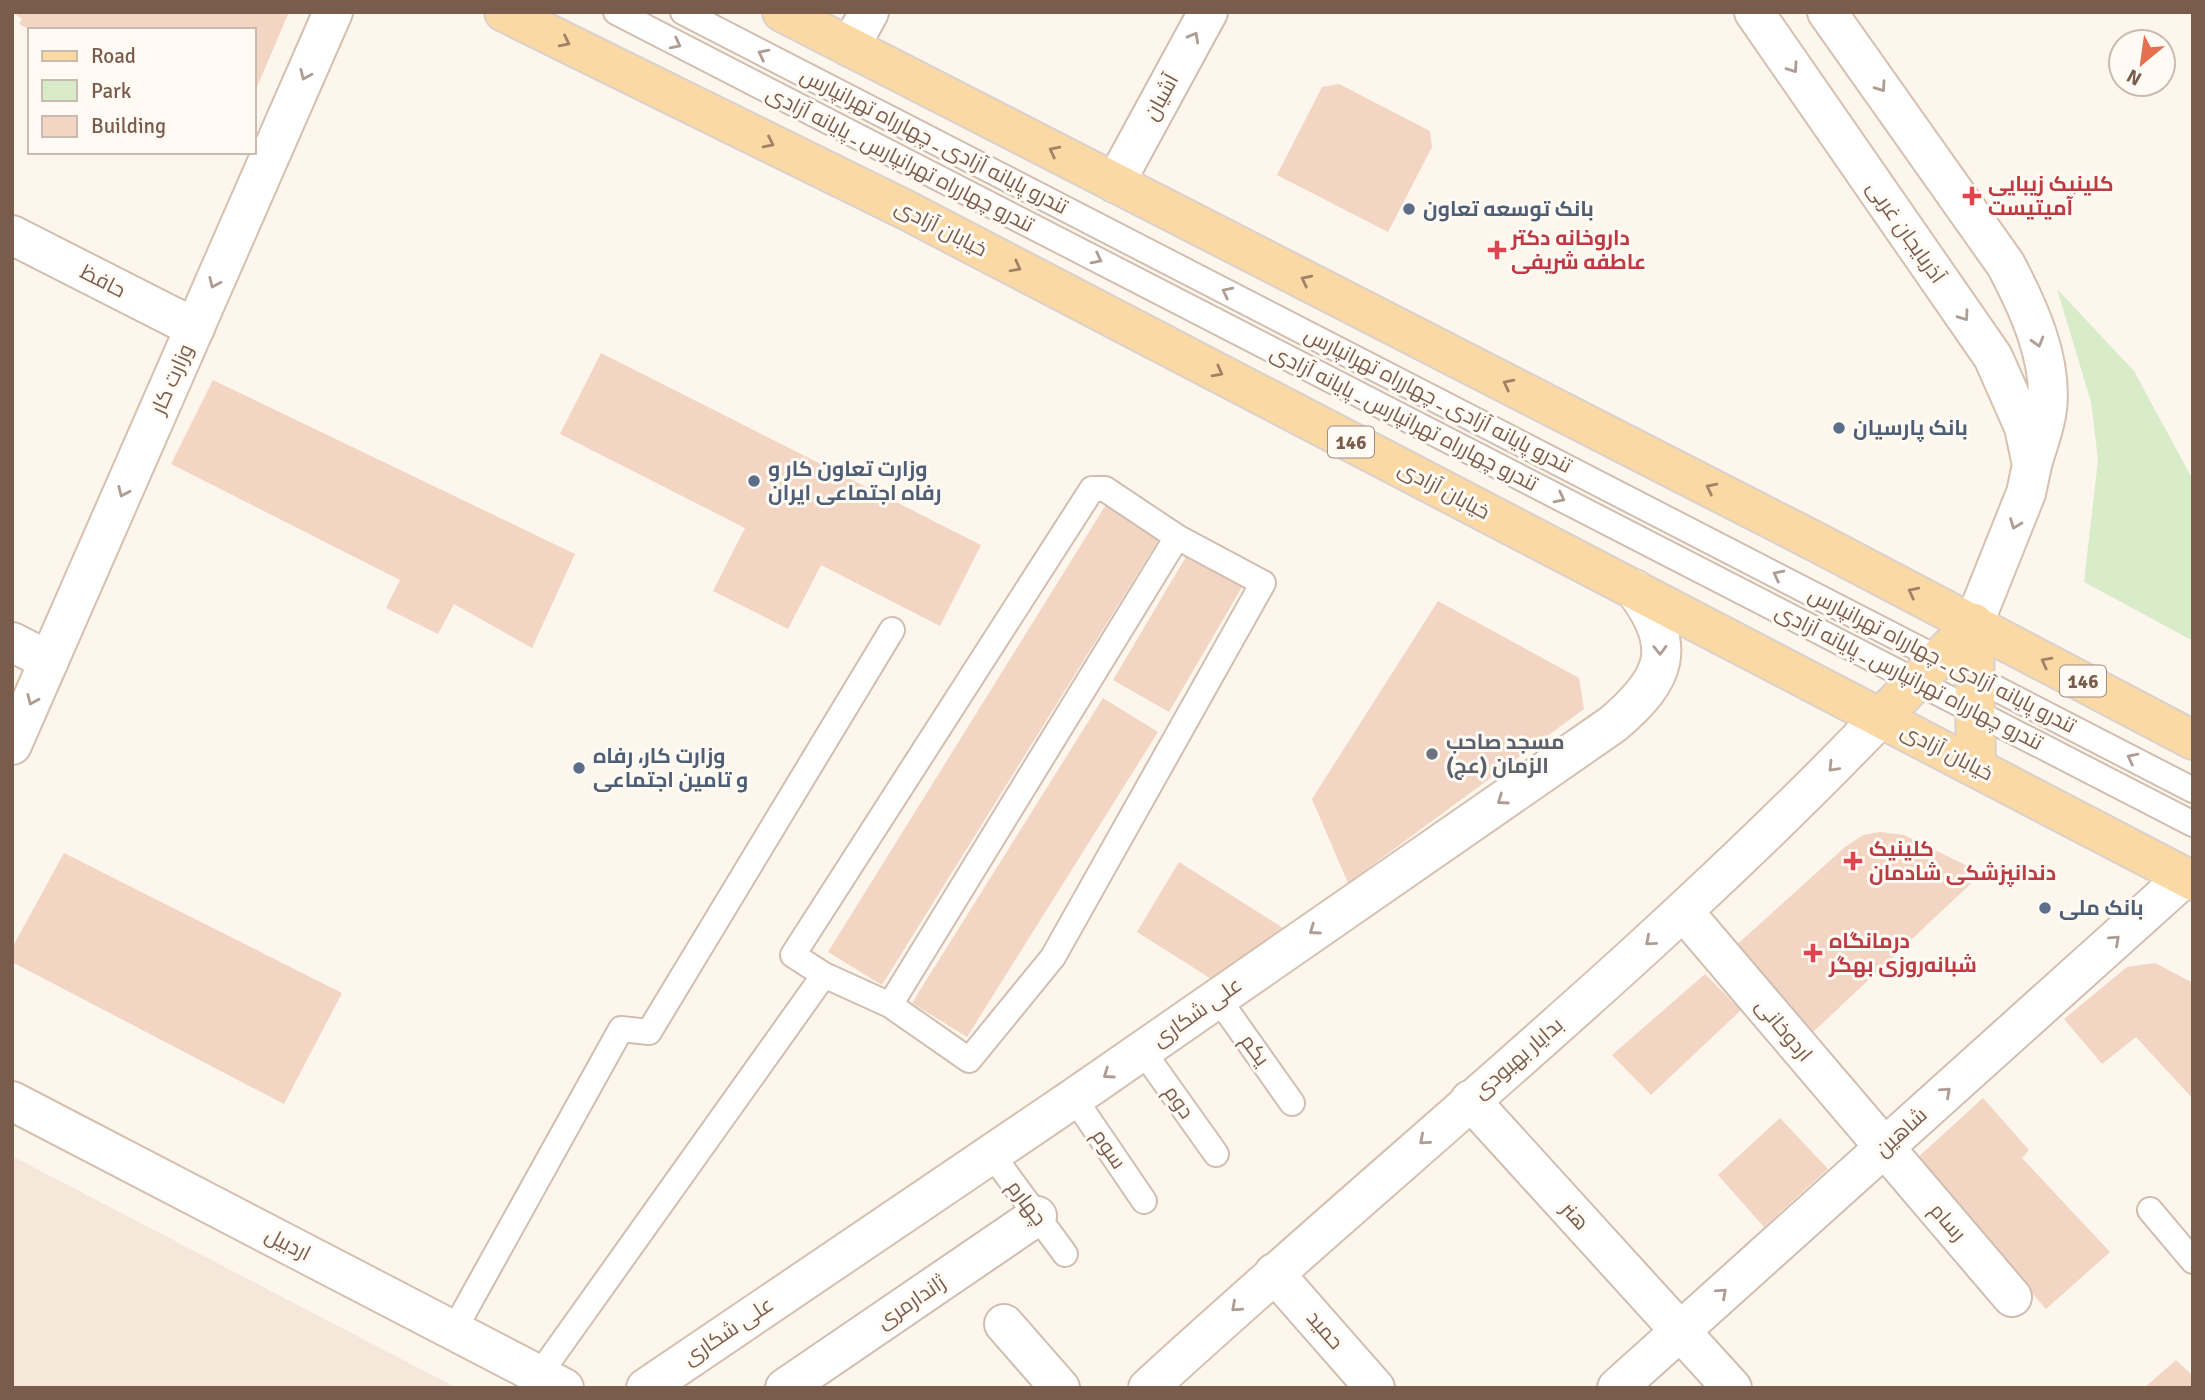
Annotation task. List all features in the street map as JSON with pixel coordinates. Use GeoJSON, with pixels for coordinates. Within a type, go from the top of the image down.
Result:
{"type":"FeatureCollection","features":[{"type":"Feature","properties":{"kind":"main road","name":"خیابان آزادی"},"geometry":{"type":"LineString","coordinates":[[504,12],[906,210],[2189,879]]}},
{"type":"Feature","properties":{"kind":"main road","name":"146"},"geometry":{"type":"LineString","coordinates":[[782,12],[1974,623],[2193,740]]}},
{"type":"Feature","properties":{"kind":"main road"},"geometry":{"type":"LineString","coordinates":[[1880,718],[1974,623]]}},
{"type":"Feature","properties":{"kind":"main road"},"geometry":{"type":"LineString","coordinates":[[1974,623],[1976,768]]}},
{"type":"Feature","properties":{"kind":"street","name":"وزارت کار"},"geometry":{"type":"LineString","coordinates":[[12,745],[332,12]]}},
{"type":"Feature","properties":{"kind":"street"},"geometry":{"type":"LineString","coordinates":[[850,47],[869,12]]}},
{"type":"Feature","properties":{"kind":"street","name":"آشیان"},"geometry":{"type":"LineString","coordinates":[[1115,183],[1208,12]]}},
{"type":"Feature","properties":{"kind":"street","name":"آذربایجان غربی"},"geometry":{"type":"LineString","coordinates":[[1754,12],[1993,357],[2024,427],[2032,465]]}},
{"type":"Feature","properties":{"kind":"street","name":"آذربایجان غربی"},"geometry":{"type":"LineString","coordinates":[[1827,12],[2006,265],[2024,299],[2043,358],[2048,395],[2045,421],[2026,493],[1974,623]]}},
{"type":"Feature","properties":{"kind":"street","name":"حافظ"},"geometry":{"type":"LineString","coordinates":[[12,235],[195,328]]}},
{"type":"Feature","properties":{"kind":"street","name":"علی شکاری"},"geometry":{"type":"LineString","coordinates":[[646,1388],[990,1152],[1074,1098],[1613,723],[1650,688],[1660,664],[1661,643],[1657,622],[1634,589]]}},
{"type":"Feature","properties":{"kind":"street"},"geometry":{"type":"LineString","coordinates":[[12,642],[49,661]]}},
{"type":"Feature","properties":{"kind":"street","name":"بدایار بهبودی"},"geometry":{"type":"LineString","coordinates":[[1148,1388],[1274,1273],[1684,912],[1880,718]]}},
{"type":"Feature","properties":{"kind":"street","name":"شاهین"},"geometry":{"type":"LineString","coordinates":[[1617,1388],[1884,1147],[2189,879]]}},
{"type":"Feature","properties":{"kind":"street","name":"اردوخانی"},"geometry":{"type":"LineString","coordinates":[[1684,912],[1884,1147]]}},
{"type":"Feature","properties":{"kind":"street","name":"هنر"},"geometry":{"type":"LineString","coordinates":[[1470,1100],[1732,1388]]}},
{"type":"Feature","properties":{"kind":"street","name":"اردبیل"},"geometry":{"type":"LineString","coordinates":[[12,1101],[552,1381]]}},
{"type":"Feature","properties":{"kind":"street","name":"رسام"},"geometry":{"type":"LineString","coordinates":[[1884,1147],[2012,1297]]}},
{"type":"Feature","properties":{"kind":"street","name":"ژاندارمری"},"geometry":{"type":"LineString","coordinates":[[785,1388],[1037,1216]]}},
{"type":"Feature","properties":{"kind":"street","name":"حمید"},"geometry":{"type":"LineString","coordinates":[[1274,1273],[1375,1388]]}},
{"type":"Feature","properties":{"kind":"street"},"geometry":{"type":"LineString","coordinates":[[1004,1324],[1060,1388]]}},
{"type":"Feature","properties":{"kind":"lane","name":"تندرو چهارراه تهرانپارس ـ پایانه آزادی"},"geometry":{"type":"LineString","coordinates":[[616,12],[1975,693],[2193,824]]}},
{"type":"Feature","properties":{"kind":"lane","name":"تندرو پایانه آزادی ـ چهارراه تهرانپارس"},"geometry":{"type":"LineString","coordinates":[[683,12],[1928,669],[1975,693],[2193,790]]}},
{"type":"Feature","properties":{"kind":"lane"},"geometry":{"type":"LineString","coordinates":[[1092,489],[1105,489],[1177,537],[1263,583],[1053,957],[969,1059],[890,1005],[824,975],[793,955],[1092,489]]}},
{"type":"Feature","properties":{"kind":"lane"},"geometry":{"type":"LineString","coordinates":[[890,1005],[1177,537]]}},
{"type":"Feature","properties":{"kind":"lane"},"geometry":{"type":"LineString","coordinates":[[454,1330],[621,1029],[649,1032],[892,630]]}},
{"type":"Feature","properties":{"kind":"lane"},"geometry":{"type":"LineString","coordinates":[[552,1381],[824,975]]}},
{"type":"Feature","properties":{"kind":"lane","name":"یکم"},"geometry":{"type":"LineString","coordinates":[[1217,997],[1293,1103]]}},
{"type":"Feature","properties":{"kind":"lane","name":"دوم"},"geometry":{"type":"LineString","coordinates":[[1142,1050],[1216,1154]]}},
{"type":"Feature","properties":{"kind":"lane","name":"سوم"},"geometry":{"type":"LineString","coordinates":[[1074,1098],[1144,1201]]}},
{"type":"Feature","properties":{"kind":"lane","name":"چهارم"},"geometry":{"type":"LineString","coordinates":[[990,1152],[1065,1254]]}},
{"type":"Feature","properties":{"kind":"lane"},"geometry":{"type":"LineString","coordinates":[[2150,1210],[2193,1261]]}},
{"type":"Feature","properties":{"kind":"shaded area"},"geometry":{"type":"Polygon","coordinates":[[[12,1156],[457,1388],[12,1388],[12,1156]]]}},
{"type":"Feature","properties":{"kind":"green space"},"geometry":{"type":"Polygon","coordinates":[[[2057,289],[2134,371],[2193,480],[2193,641],[2084,582],[2098,460],[2091,402],[2057,289]]]}},
{"type":"Feature","properties":{"kind":"building"},"geometry":{"type":"Polygon","coordinates":[[[12,12],[289,12],[256,89],[256,28],[28,29],[19,24],[22,19],[12,12]]]}},
{"type":"Feature","properties":{"kind":"building"},"geometry":{"type":"Polygon","coordinates":[[[1339,84],[1430,131],[1432,147],[1388,232],[1277,175],[1322,87],[1339,84]]]}},
{"type":"Feature","properties":{"kind":"building","name":"وزارت تعاون کار و رفاه اجتماعی ایران"},"geometry":{"type":"Polygon","coordinates":[[[601,353],[981,545],[940,626],[821,565],[788,629],[713,591],[745,528],[560,434],[601,353]]]}},
{"type":"Feature","properties":{"kind":"building"},"geometry":{"type":"Polygon","coordinates":[[[213,380],[575,554],[532,648],[454,604],[438,634],[386,608],[400,580],[171,464],[213,380]]]}},
{"type":"Feature","properties":{"kind":"building"},"geometry":{"type":"Polygon","coordinates":[[[1107,503],[1161,536],[882,985],[828,952],[1107,503]]]}},
{"type":"Feature","properties":{"kind":"building"},"geometry":{"type":"Polygon","coordinates":[[[1187,555],[1242,587],[1169,712],[1113,680],[1187,555]]]}},
{"type":"Feature","properties":{"kind":"building","name":"مسجد صاحب الزمان (عج)"},"geometry":{"type":"Polygon","coordinates":[[[1438,601],[1579,678],[1584,709],[1348,883],[1312,799],[1438,601]]]}},
{"type":"Feature","properties":{"kind":"building"},"geometry":{"type":"Polygon","coordinates":[[[1103,698],[1158,732],[967,1037],[912,1003],[1103,698]]]}},
{"type":"Feature","properties":{"kind":"building"},"geometry":{"type":"Polygon","coordinates":[[[1880,832],[1904,835],[1982,873],[1810,1035],[1731,950],[1845,847],[1863,835],[1880,832]]]}},
{"type":"Feature","properties":{"kind":"building"},"geometry":{"type":"Polygon","coordinates":[[[64,853],[342,993],[284,1104],[12,962],[12,948],[64,853]]]}},
{"type":"Feature","properties":{"kind":"building"},"geometry":{"type":"Polygon","coordinates":[[[1179,862],[1286,930],[1213,980],[1137,932],[1179,862]]]}},
{"type":"Feature","properties":{"kind":"building"},"geometry":{"type":"Polygon","coordinates":[[[2155,963],[2193,983],[2193,1099],[2136,1037],[2102,1064],[2064,1019],[2127,967],[2155,963]]]}},
{"type":"Feature","properties":{"kind":"building"},"geometry":{"type":"Polygon","coordinates":[[[1705,974],[1741,1010],[1651,1095],[1612,1055],[1705,974]]]}},
{"type":"Feature","properties":{"kind":"building"},"geometry":{"type":"Polygon","coordinates":[[[1983,1098],[2029,1150],[2022,1158],[2110,1252],[2046,1309],[1915,1160],[1983,1098]]]}},
{"type":"Feature","properties":{"kind":"building"},"geometry":{"type":"Polygon","coordinates":[[[1780,1118],[1828,1169],[1764,1227],[1718,1175],[1780,1118]]]}},
{"type":"Feature","properties":{"kind":"building"},"geometry":{"type":"Polygon","coordinates":[[[2176,1360],[2193,1376],[2193,1388],[2144,1388],[2176,1360]]]}},
{"type":"Feature","properties":{"kind":"place","name":"کلینیک زیبایی آمیتیست"},"geometry":{"type":"Point","coordinates":[1972,196]}},
{"type":"Feature","properties":{"kind":"place","name":"بانک توسعه تعاون"},"geometry":{"type":"Point","coordinates":[1409,209]}},
{"type":"Feature","properties":{"kind":"place","name":"داروخانه دکتر عاطفه شریفی"},"geometry":{"type":"Point","coordinates":[1497,250]}},
{"type":"Feature","properties":{"kind":"place","name":"بانک پارسیان"},"geometry":{"type":"Point","coordinates":[1839,428]}},
{"type":"Feature","properties":{"kind":"place","name":"وزارت تعاون کار و رفاه اجتماعی ایران"},"geometry":{"type":"Point","coordinates":[754,481]}},
{"type":"Feature","properties":{"kind":"place","name":"مسجد صاحب الزمان (عج)"},"geometry":{"type":"Point","coordinates":[1432,754]}},
{"type":"Feature","properties":{"kind":"place","name":"وزارت کار، رفاه و تامین اجتماعی"},"geometry":{"type":"Point","coordinates":[579,768]}},
{"type":"Feature","properties":{"kind":"place","name":"کلینیک دندانپزشکی شادمان"},"geometry":{"type":"Point","coordinates":[1853,861]}},
{"type":"Feature","properties":{"kind":"place","name":"بانک ملی"},"geometry":{"type":"Point","coordinates":[2045,908]}},
{"type":"Feature","properties":{"kind":"place","name":"درمانگاه شبانه‌روزی بهگر"},"geometry":{"type":"Point","coordinates":[1813,953]}}]}
